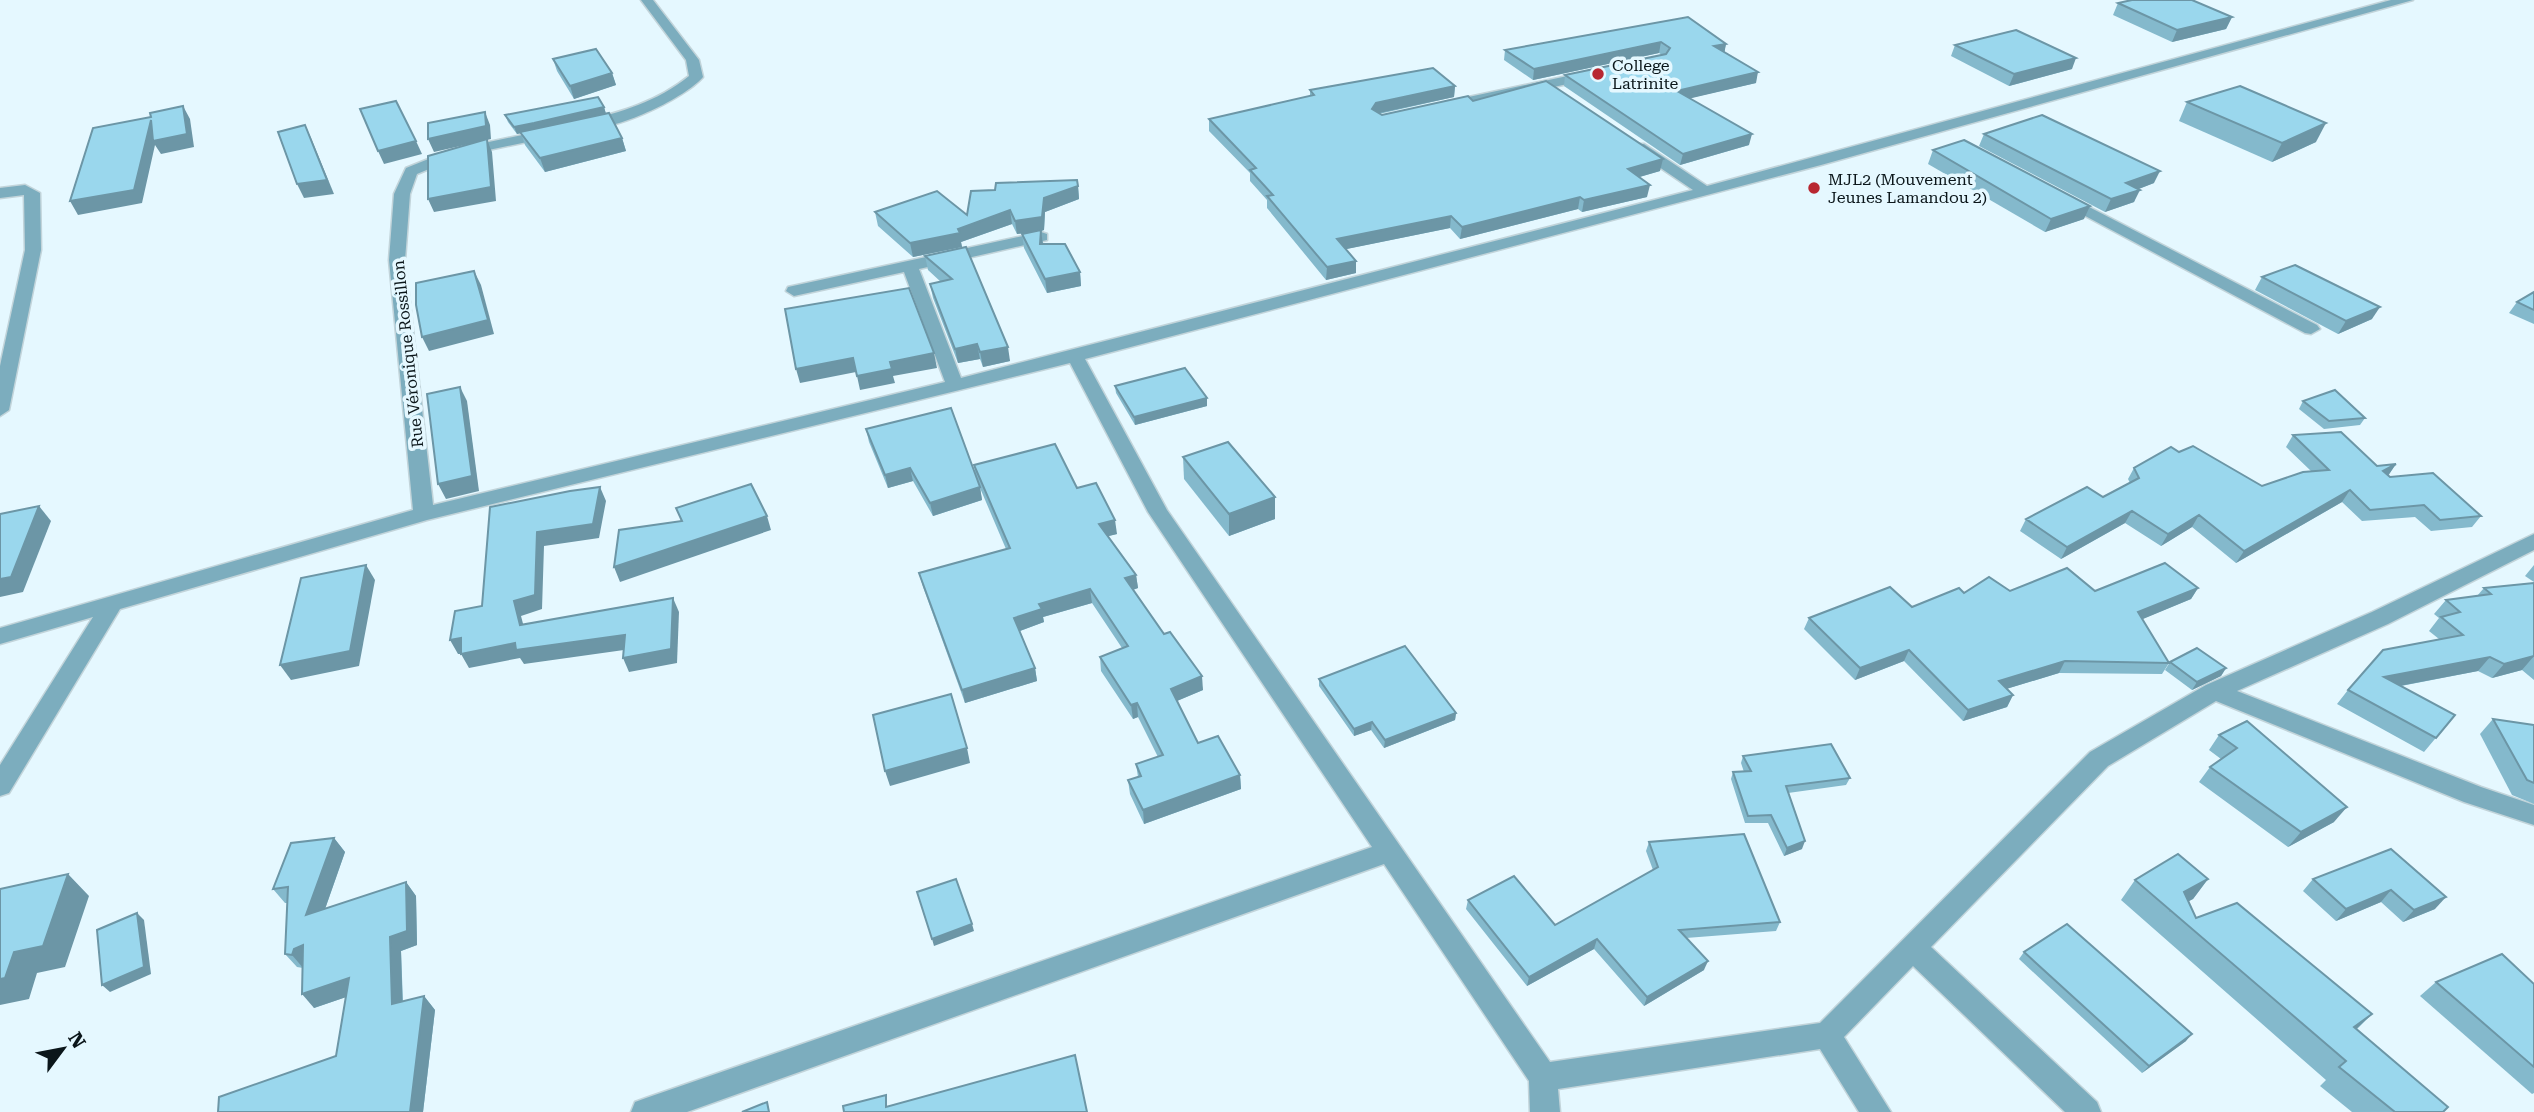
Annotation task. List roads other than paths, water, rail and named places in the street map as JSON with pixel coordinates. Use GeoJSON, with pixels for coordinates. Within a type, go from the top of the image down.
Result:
{"type":"FeatureCollection","features":[{"type":"Feature","properties":{"kind":"street","name":"Rue Véronique Rossillon"},"geometry":{"type":"LineString","coordinates":[[424,514],[397,260],[402,194],[411,171],[456,153],[617,118],[670,98],[696,77],[692,60],[647,0]]}},
{"type":"Feature","properties":{"kind":"street"},"geometry":{"type":"LineString","coordinates":[[0,636],[424,514],[954,383],[1074,356],[1705,191],[2338,16],[2407,0]]}},
{"type":"Feature","properties":{"kind":"street"},"geometry":{"type":"LineString","coordinates":[[1432,109],[1609,71]]}},
{"type":"Feature","properties":{"kind":"street"},"geometry":{"type":"LineString","coordinates":[[1547,85],[1570,100]]}},
{"type":"Feature","properties":{"kind":"street"},"geometry":{"type":"LineString","coordinates":[[1932,130],[1955,142]]}},
{"type":"Feature","properties":{"kind":"street"},"geometry":{"type":"LineString","coordinates":[[1626,138],[1705,191]]}},
{"type":"Feature","properties":{"kind":"street"},"geometry":{"type":"LineString","coordinates":[[0,193],[25,190],[32,193],[33,250],[0,410]]}},
{"type":"Feature","properties":{"kind":"street"},"geometry":{"type":"LineString","coordinates":[[2051,192],[2311,329]]}},
{"type":"Feature","properties":{"kind":"street"},"geometry":{"type":"LineString","coordinates":[[794,291],[1041,237]]}},
{"type":"Feature","properties":{"kind":"street"},"geometry":{"type":"LineString","coordinates":[[910,266],[954,383]]}},
{"type":"Feature","properties":{"kind":"street"},"geometry":{"type":"LineString","coordinates":[[1074,356],[1158,512],[1543,1077],[1545,1112]]}},
{"type":"Feature","properties":{"kind":"street"},"geometry":{"type":"LineString","coordinates":[[1543,1077],[1826,1035],[2099,759],[2214,691],[2380,618],[2534,541]]}},
{"type":"Feature","properties":{"kind":"street"},"geometry":{"type":"LineString","coordinates":[[0,786],[112,604]]}},
{"type":"Feature","properties":{"kind":"street"},"geometry":{"type":"LineString","coordinates":[[2214,691],[2473,795],[2534,815]]}},
{"type":"Feature","properties":{"kind":"street"},"geometry":{"type":"LineString","coordinates":[[646,1112],[1388,852]]}},
{"type":"Feature","properties":{"kind":"street"},"geometry":{"type":"LineString","coordinates":[[1913,948],[2086,1112]]}},
{"type":"Feature","properties":{"kind":"street"},"geometry":{"type":"LineString","coordinates":[[1826,1035],[1876,1112]]}},
{"type":"Feature","properties":{"kind":"place","name":"College Latrinite"},"geometry":{"type":"Point","coordinates":[1598,74]}},
{"type":"Feature","properties":{"kind":"place","name":"MJL2 (Mouvement Jeunes Lamandou 2)"},"geometry":{"type":"Point","coordinates":[1814,188]}}]}
